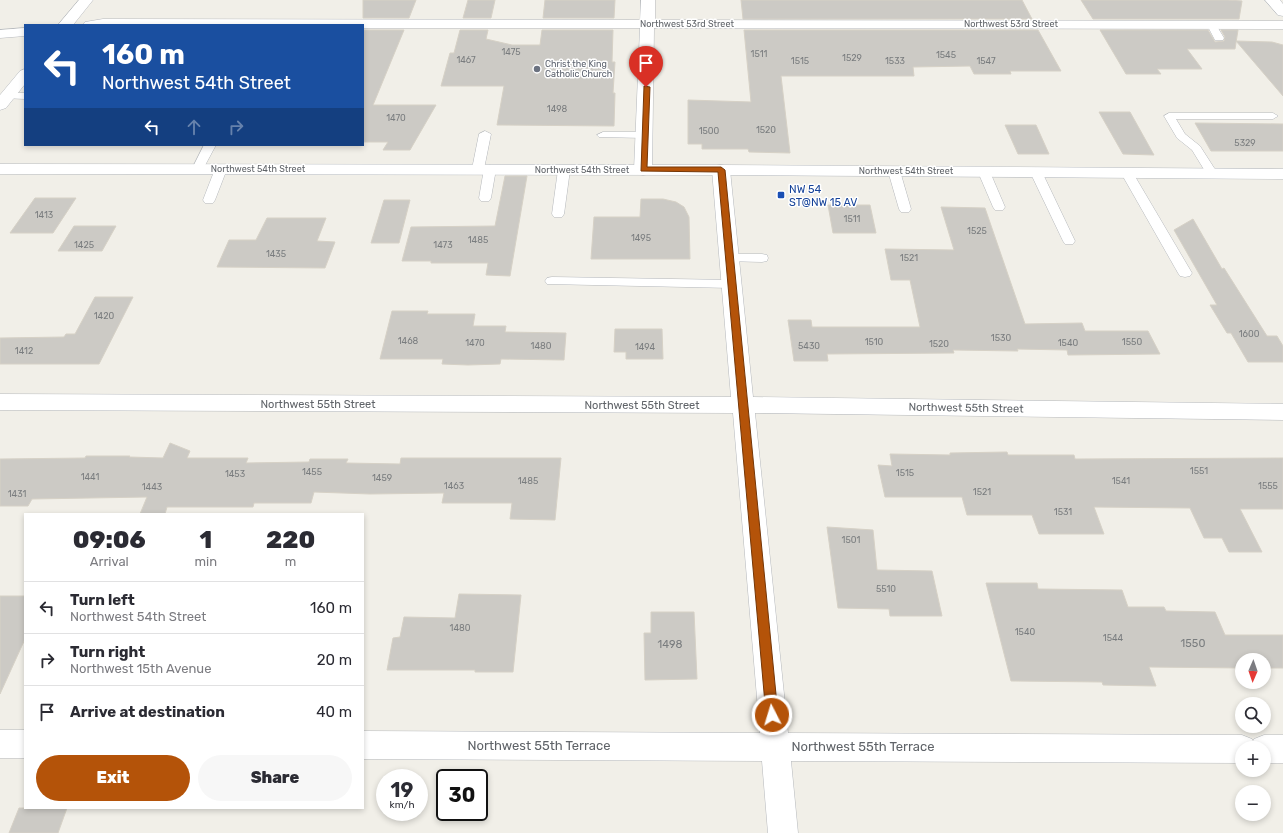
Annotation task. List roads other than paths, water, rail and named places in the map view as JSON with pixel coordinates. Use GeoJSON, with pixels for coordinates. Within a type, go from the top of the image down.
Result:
{"type":"FeatureCollection","features":[{"type":"Feature","properties":{"kind":"street"},"geometry":{"type":"LineString","coordinates":[[66,24],[86,0]]}},
{"type":"Feature","properties":{"kind":"street"},"geometry":{"type":"LineString","coordinates":[[644,170],[648,0]]}},
{"type":"Feature","properties":{"kind":"street"},"geometry":{"type":"LineString","coordinates":[[1272,0],[1283,12]]}},
{"type":"Feature","properties":{"kind":"street","name":"Northwest 53rd Street"},"geometry":{"type":"LineString","coordinates":[[96,24],[1283,25]]}},
{"type":"Feature","properties":{"kind":"street"},"geometry":{"type":"LineString","coordinates":[[0,34],[24,32]]}},
{"type":"Feature","properties":{"kind":"street"},"geometry":{"type":"LineString","coordinates":[[2,101],[24,75]]}},
{"type":"Feature","properties":{"kind":"street","name":"Northwest 54th Street"},"geometry":{"type":"LineString","coordinates":[[0,169],[484,169],[1283,174]]}},
{"type":"Feature","properties":{"kind":"street"},"geometry":{"type":"LineString","coordinates":[[721,170],[783,833]]}},
{"type":"Feature","properties":{"kind":"street","name":"Northwest 55th Street"},"geometry":{"type":"LineString","coordinates":[[0,402],[743,405],[1283,412]]}},
{"type":"Feature","properties":{"kind":"street"},"geometry":{"type":"LineString","coordinates":[[0,744],[24,744]]}},
{"type":"Feature","properties":{"kind":"street","name":"Northwest 55th Terrace"},"geometry":{"type":"LineString","coordinates":[[364,745],[1235,749]]}},
{"type":"Feature","properties":{"kind":"street"},"geometry":{"type":"LineString","coordinates":[[1271,749],[1283,749]]}},
{"type":"Feature","properties":{"kind":"lane"},"geometry":{"type":"LineString","coordinates":[[1212,25],[1219,38]]}},
{"type":"Feature","properties":{"kind":"lane"},"geometry":{"type":"LineString","coordinates":[[2,101],[24,96]]}},
{"type":"Feature","properties":{"kind":"lane"},"geometry":{"type":"LineString","coordinates":[[1212,174],[1196,148],[1181,136],[1169,116],[1273,116]]}},
{"type":"Feature","properties":{"kind":"lane"},"geometry":{"type":"LineString","coordinates":[[484,134],[485,198]]}},
{"type":"Feature","properties":{"kind":"lane"},"geometry":{"type":"LineString","coordinates":[[603,135],[645,135]]}},
{"type":"Feature","properties":{"kind":"lane"},"geometry":{"type":"LineString","coordinates":[[198,169],[210,146]]}},
{"type":"Feature","properties":{"kind":"lane"},"geometry":{"type":"LineString","coordinates":[[209,200],[220,169]]}},
{"type":"Feature","properties":{"kind":"lane"},"geometry":{"type":"LineString","coordinates":[[558,214],[564,170]]}},
{"type":"Feature","properties":{"kind":"lane"},"geometry":{"type":"LineString","coordinates":[[894,171],[905,209]]}},
{"type":"Feature","properties":{"kind":"lane"},"geometry":{"type":"LineString","coordinates":[[984,172],[999,206]]}},
{"type":"Feature","properties":{"kind":"lane"},"geometry":{"type":"LineString","coordinates":[[1036,172],[1069,242]]}},
{"type":"Feature","properties":{"kind":"lane"},"geometry":{"type":"LineString","coordinates":[[1127,173],[1185,273]]}},
{"type":"Feature","properties":{"kind":"lane"},"geometry":{"type":"LineString","coordinates":[[730,258],[762,258]]}},
{"type":"Feature","properties":{"kind":"lane"},"geometry":{"type":"LineString","coordinates":[[552,281],[732,284]]}},
{"type":"Feature","properties":{"kind":"place","name":"Christ the King Catholic Church"},"geometry":{"type":"Point","coordinates":[537,69]}},
{"type":"Feature","properties":{"kind":"place","name":"NW 54 ST@NW 15 AV"},"geometry":{"type":"Point","coordinates":[781,195]}}]}
